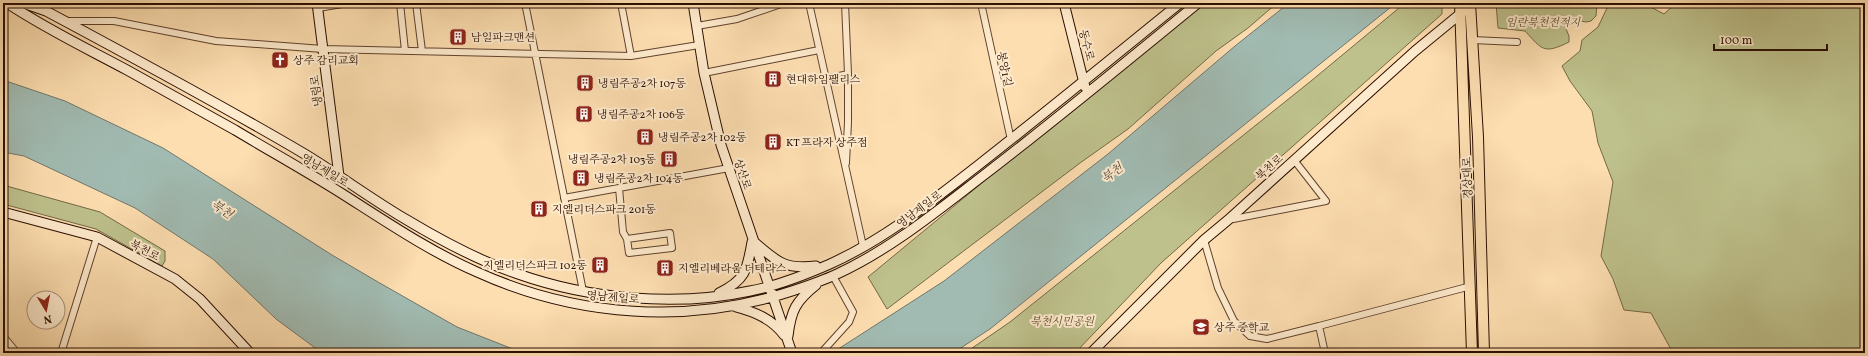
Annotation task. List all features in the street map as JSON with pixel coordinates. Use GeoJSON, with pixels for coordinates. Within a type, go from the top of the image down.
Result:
{"type":"FeatureCollection","features":[{"type":"Feature","properties":{"kind":"main road","name":"경상대로"},"geometry":{"type":"LineString","coordinates":[[1465,6],[1472,40],[1483,275],[1484,353]]}},
{"type":"Feature","properties":{"kind":"main road","name":"경상대로"},"geometry":{"type":"LineString","coordinates":[[1465,6],[1472,353]]}},
{"type":"Feature","properties":{"kind":"street","name":"영남제일로"},"geometry":{"type":"LineString","coordinates":[[7,3],[40,24],[208,115],[336,190],[405,234],[476,272],[518,289],[580,306],[631,311],[675,312],[734,307],[774,297],[833,276],[864,261],[911,231],[1088,94],[1198,3]]}},
{"type":"Feature","properties":{"kind":"street","name":"영남제일로"},"geometry":{"type":"LineString","coordinates":[[23,3],[63,21],[183,84],[306,154],[405,219],[477,258],[517,274],[583,292],[619,296],[685,298],[710,297],[748,292],[770,286],[829,264],[862,246],[903,221],[1011,140],[1180,3]]}},
{"type":"Feature","properties":{"kind":"street"},"geometry":{"type":"LineString","coordinates":[[317,5],[348,3]]}},
{"type":"Feature","properties":{"kind":"street"},"geometry":{"type":"LineString","coordinates":[[400,3],[405,51]]}},
{"type":"Feature","properties":{"kind":"street"},"geometry":{"type":"LineString","coordinates":[[416,3],[422,51]]}},
{"type":"Feature","properties":{"kind":"street"},"geometry":{"type":"LineString","coordinates":[[524,3],[583,292]]}},
{"type":"Feature","properties":{"kind":"street"},"geometry":{"type":"LineString","coordinates":[[621,3],[631,56]]}},
{"type":"Feature","properties":{"kind":"street","name":"상산로"},"geometry":{"type":"LineString","coordinates":[[693,3],[712,116],[752,241],[774,297],[790,347]]}},
{"type":"Feature","properties":{"kind":"street"},"geometry":{"type":"LineString","coordinates":[[697,26],[737,19],[784,3]]}},
{"type":"Feature","properties":{"kind":"street"},"geometry":{"type":"LineString","coordinates":[[809,3],[862,246]]}},
{"type":"Feature","properties":{"kind":"street"},"geometry":{"type":"LineString","coordinates":[[845,3],[848,74],[846,171]]}},
{"type":"Feature","properties":{"kind":"street","name":"봉양1길"},"geometry":{"type":"LineString","coordinates":[[980,3],[1011,140]]}},
{"type":"Feature","properties":{"kind":"street","name":"동수로"},"geometry":{"type":"LineString","coordinates":[[1064,3],[1088,94]]}},
{"type":"Feature","properties":{"kind":"street","name":"냉림로"},"geometry":{"type":"LineString","coordinates":[[317,5],[338,176]]}},
{"type":"Feature","properties":{"kind":"street","name":"북천로"},"geometry":{"type":"LineString","coordinates":[[1091,353],[1204,240],[1465,6]]}},
{"type":"Feature","properties":{"kind":"street"},"geometry":{"type":"LineString","coordinates":[[63,21],[114,22],[216,41],[323,49],[631,56],[699,45]]}},
{"type":"Feature","properties":{"kind":"street"},"geometry":{"type":"LineString","coordinates":[[1472,40],[1516,42]]}},
{"type":"Feature","properties":{"kind":"street"},"geometry":{"type":"LineString","coordinates":[[704,73],[819,50]]}},
{"type":"Feature","properties":{"kind":"street"},"geometry":{"type":"LineString","coordinates":[[826,79],[848,74]]}},
{"type":"Feature","properties":{"kind":"street"},"geometry":{"type":"LineString","coordinates":[[1228,220],[1326,201],[1294,160]]}},
{"type":"Feature","properties":{"kind":"street"},"geometry":{"type":"LineString","coordinates":[[564,198],[729,168]]}},
{"type":"Feature","properties":{"kind":"street"},"geometry":{"type":"LineString","coordinates":[[619,188],[623,232],[627,239],[629,254],[672,248],[670,233],[627,239]]}},
{"type":"Feature","properties":{"kind":"street","name":"북천로"},"geometry":{"type":"LineString","coordinates":[[3,212],[97,237],[175,279],[200,299],[250,353]]}},
{"type":"Feature","properties":{"kind":"street"},"geometry":{"type":"LineString","coordinates":[[61,353],[97,237]]}},
{"type":"Feature","properties":{"kind":"street"},"geometry":{"type":"LineString","coordinates":[[1204,240],[1218,288],[1234,321],[1250,336],[1267,339],[1471,286]]}},
{"type":"Feature","properties":{"kind":"street"},"geometry":{"type":"LineString","coordinates":[[752,241],[774,259],[792,267],[829,264]]}},
{"type":"Feature","properties":{"kind":"street"},"geometry":{"type":"LineString","coordinates":[[710,297],[731,287],[748,268],[752,241]]}},
{"type":"Feature","properties":{"kind":"street"},"geometry":{"type":"LineString","coordinates":[[821,353],[849,322],[853,312],[833,276]]}},
{"type":"Feature","properties":{"kind":"street"},"geometry":{"type":"LineString","coordinates":[[790,347],[794,307],[801,297],[820,281]]}},
{"type":"Feature","properties":{"kind":"street"},"geometry":{"type":"LineString","coordinates":[[734,307],[753,312],[763,317],[778,328],[790,347]]}},
{"type":"Feature","properties":{"kind":"street"},"geometry":{"type":"LineString","coordinates":[[1319,326],[1325,353]]}},
{"type":"Feature","properties":{"kind":"street"},"geometry":{"type":"LineString","coordinates":[[3,336],[17,353]]}},
{"type":"Feature","properties":{"kind":"green space"},"geometry":{"type":"Polygon","coordinates":[[[1200,3],[1277,3],[1248,28],[1216,51],[1128,129],[1080,163],[887,309],[868,277],[1200,3]]]}},
{"type":"Feature","properties":{"kind":"green space","name":"북천시민공원"},"geometry":{"type":"Polygon","coordinates":[[[1405,3],[1442,3],[1442,14],[1161,263],[1075,353],[965,353],[1010,322],[1311,81],[1405,3]]]}},
{"type":"Feature","properties":{"kind":"green space","name":"임란북천전적지"},"geometry":{"type":"Polygon","coordinates":[[[1496,3],[1597,3],[1596,16],[1591,21],[1586,22],[1561,17],[1569,36],[1569,42],[1548,49],[1540,46],[1525,31],[1498,28],[1496,3]]]}},
{"type":"Feature","properties":{"kind":"green space"},"geometry":{"type":"Polygon","coordinates":[[[1604,3],[1643,3],[1664,14],[1676,3],[1865,3],[1865,353],[1673,353],[1651,313],[1624,310],[1613,279],[1601,256],[1613,182],[1598,143],[1592,111],[1570,81],[1562,66],[1580,51],[1582,40],[1598,27],[1607,8],[1604,3]]]}},
{"type":"Feature","properties":{"kind":"green space"},"geometry":{"type":"Polygon","coordinates":[[[3,185],[100,212],[165,251],[165,261],[162,266],[96,229],[3,204],[3,185]]]}},
{"type":"Feature","properties":{"kind":"water","name":"북천"},"geometry":{"type":"Polygon","coordinates":[[[1289,3],[1396,3],[990,329],[953,353],[832,353],[944,281],[1108,154],[1235,46],[1289,3]]]}},
{"type":"Feature","properties":{"kind":"water","name":"북천"},"geometry":{"type":"Polygon","coordinates":[[[3,80],[65,101],[163,148],[332,255],[457,327],[523,353],[322,353],[276,319],[213,259],[135,208],[24,156],[3,152],[3,80]]]}},
{"type":"Feature","properties":{"kind":"place","name":"남일파크맨션"},"geometry":{"type":"Point","coordinates":[458,37]}},
{"type":"Feature","properties":{"kind":"place","name":"상주 감리교회"},"geometry":{"type":"Point","coordinates":[280,60]}},
{"type":"Feature","properties":{"kind":"place","name":"현대하임팰리스"},"geometry":{"type":"Point","coordinates":[773,79]}},
{"type":"Feature","properties":{"kind":"place","name":"냉림주공2차 107동"},"geometry":{"type":"Point","coordinates":[585,83]}},
{"type":"Feature","properties":{"kind":"place","name":"냉림주공2차 106동"},"geometry":{"type":"Point","coordinates":[584,114]}},
{"type":"Feature","properties":{"kind":"place","name":"냉림주공2차 102동"},"geometry":{"type":"Point","coordinates":[645,137]}},
{"type":"Feature","properties":{"kind":"place","name":"KT 프라자 상주점"},"geometry":{"type":"Point","coordinates":[773,142]}},
{"type":"Feature","properties":{"kind":"place","name":"냉림주공2차 103동"},"geometry":{"type":"Point","coordinates":[669,159]}},
{"type":"Feature","properties":{"kind":"place","name":"냉림주공2차 104동"},"geometry":{"type":"Point","coordinates":[581,178]}},
{"type":"Feature","properties":{"kind":"place","name":"지엘리더스파크 201동"},"geometry":{"type":"Point","coordinates":[539,209]}},
{"type":"Feature","properties":{"kind":"place","name":"지엘리더스파크 102동"},"geometry":{"type":"Point","coordinates":[600,265]}},
{"type":"Feature","properties":{"kind":"place","name":"지엘리베라움 더테라스"},"geometry":{"type":"Point","coordinates":[665,268]}},
{"type":"Feature","properties":{"kind":"place","name":"상주 중학교"},"geometry":{"type":"Point","coordinates":[1201,327]}}]}
